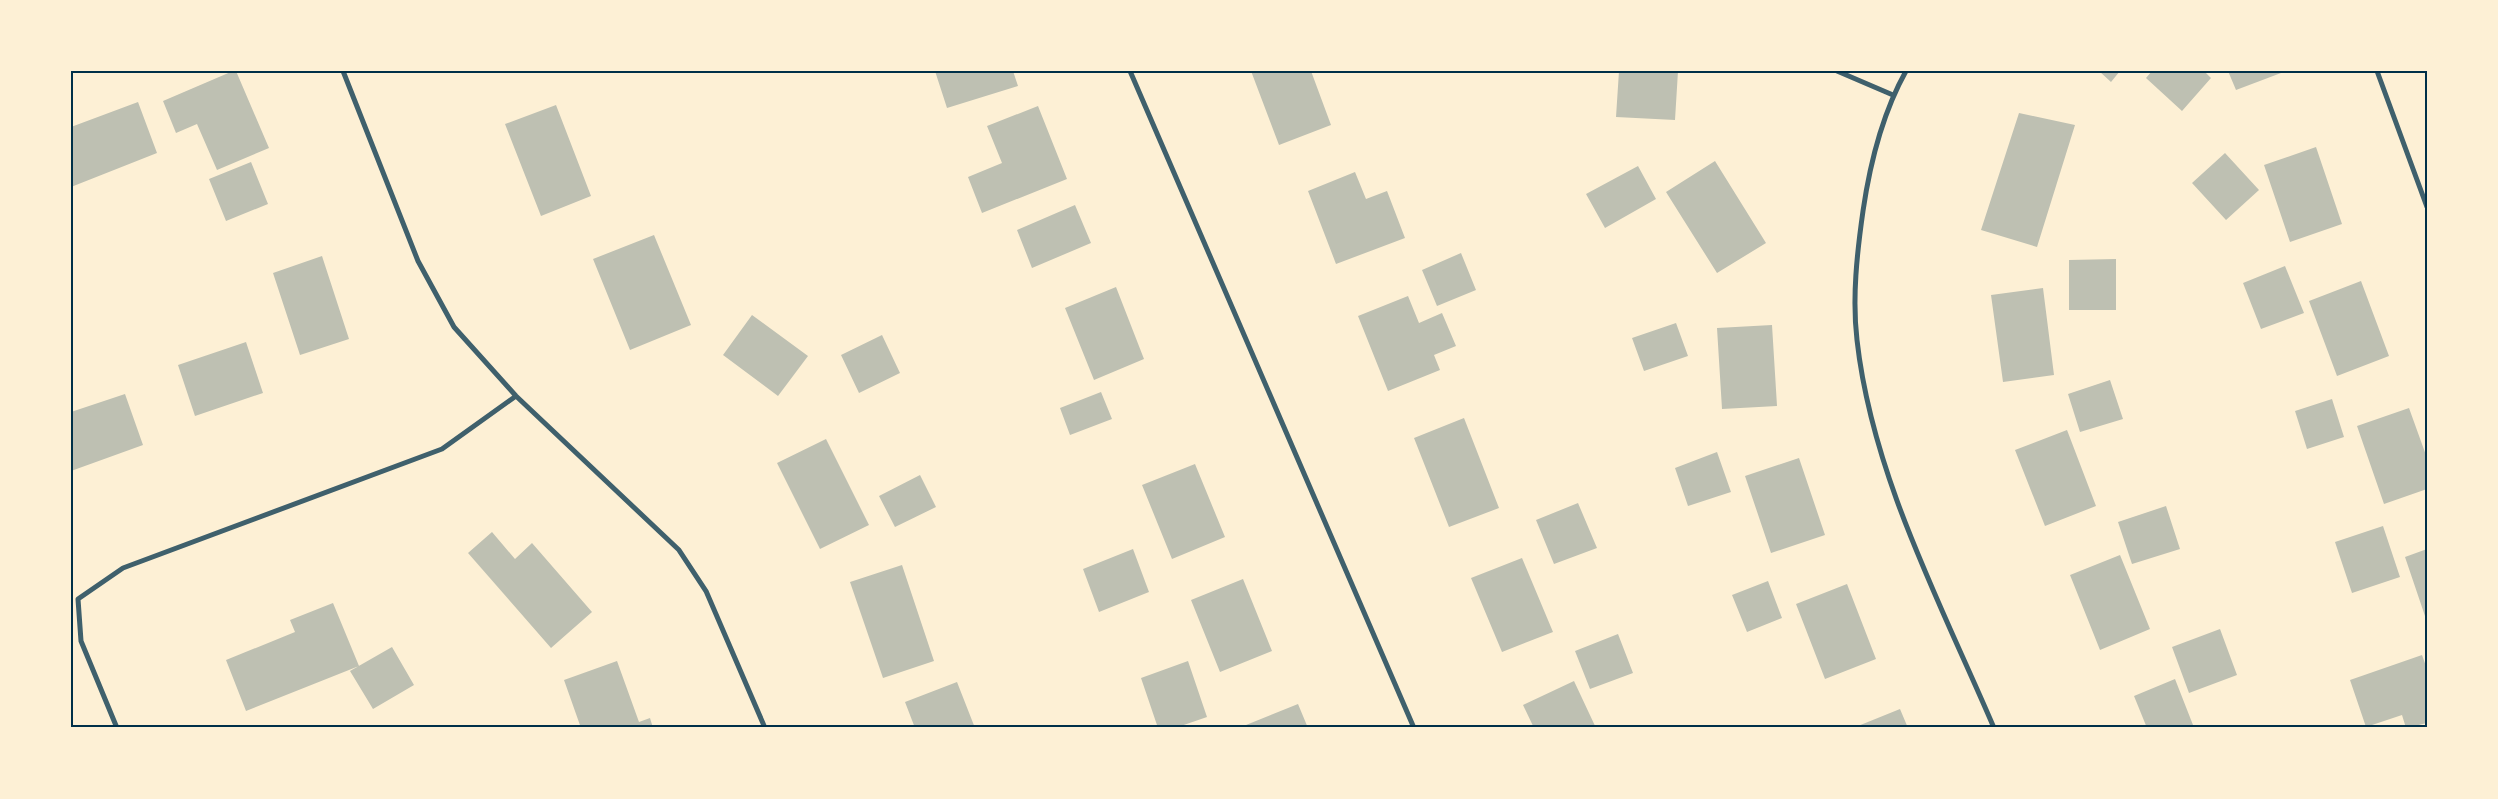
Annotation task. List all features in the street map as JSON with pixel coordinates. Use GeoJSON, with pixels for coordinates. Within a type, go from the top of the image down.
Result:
{"type":"FeatureCollection","features":[{"type":"Feature","properties":{"kind":"street"},"geometry":{"type":"LineString","coordinates":[[343,71],[418,261],[454,327],[516,396],[680,550],[706,591],[765,728]]}},
{"type":"Feature","properties":{"kind":"street"},"geometry":{"type":"LineString","coordinates":[[1130,71],[1414,728]]}},
{"type":"Feature","properties":{"kind":"street"},"geometry":{"type":"LineString","coordinates":[[1838,71],[1893,94]]}},
{"type":"Feature","properties":{"kind":"street"},"geometry":{"type":"LineString","coordinates":[[1906,71],[1893,94],[1868,174],[1857,255],[1857,339],[1871,422],[1896,501],[1994,728]]}},
{"type":"Feature","properties":{"kind":"street"},"geometry":{"type":"LineString","coordinates":[[2376,71],[2427,207]]}},
{"type":"Feature","properties":{"kind":"street"},"geometry":{"type":"LineString","coordinates":[[118,728],[81,641],[78,599],[122,568],[442,449],[516,396]]}},
{"type":"Feature","properties":{"kind":"building"},"geometry":{"type":"Polygon","coordinates":[[[236,71],[269,148],[217,170],[197,124],[176,133],[163,101],[236,71]]]}},
{"type":"Feature","properties":{"kind":"building"},"geometry":{"type":"Polygon","coordinates":[[[935,71],[1013,71],[1018,86],[947,108],[935,71]]]}},
{"type":"Feature","properties":{"kind":"building"},"geometry":{"type":"Polygon","coordinates":[[[1251,71],[1311,71],[1331,125],[1279,145],[1251,71]]]}},
{"type":"Feature","properties":{"kind":"building"},"geometry":{"type":"Polygon","coordinates":[[[1619,71],[1678,71],[1675,120],[1616,117],[1619,71]]]}},
{"type":"Feature","properties":{"kind":"building"},"geometry":{"type":"Polygon","coordinates":[[[2099,71],[2120,71],[2111,82],[2099,71]]]}},
{"type":"Feature","properties":{"kind":"building"},"geometry":{"type":"Polygon","coordinates":[[[2152,71],[2204,71],[2211,78],[2182,111],[2146,78],[2152,71]]]}},
{"type":"Feature","properties":{"kind":"building"},"geometry":{"type":"Polygon","coordinates":[[[2228,71],[2280,71],[2281,73],[2236,90],[2228,71]]]}},
{"type":"Feature","properties":{"kind":"building"},"geometry":{"type":"Polygon","coordinates":[[[138,102],[157,153],[71,187],[71,127],[138,102]]]}},
{"type":"Feature","properties":{"kind":"building"},"geometry":{"type":"Polygon","coordinates":[[[556,105],[591,196],[541,216],[505,124],[556,105]]]}},
{"type":"Feature","properties":{"kind":"building"},"geometry":{"type":"Polygon","coordinates":[[[1038,106],[1067,179],[982,213],[968,177],[1002,163],[987,126],[1038,106]]]}},
{"type":"Feature","properties":{"kind":"building"},"geometry":{"type":"Polygon","coordinates":[[[2019,113],[2075,125],[2037,247],[1981,230],[2019,113]]]}},
{"type":"Feature","properties":{"kind":"building"},"geometry":{"type":"Polygon","coordinates":[[[2316,147],[2342,224],[2290,242],[2264,165],[2316,147]]]}},
{"type":"Feature","properties":{"kind":"building"},"geometry":{"type":"Polygon","coordinates":[[[2225,153],[2259,190],[2226,220],[2192,183],[2225,153]]]}},
{"type":"Feature","properties":{"kind":"building"},"geometry":{"type":"Polygon","coordinates":[[[1715,161],[1766,243],[1717,273],[1666,192],[1715,161]]]}},
{"type":"Feature","properties":{"kind":"building"},"geometry":{"type":"Polygon","coordinates":[[[251,162],[268,204],[226,221],[209,179],[251,162]]]}},
{"type":"Feature","properties":{"kind":"building"},"geometry":{"type":"Polygon","coordinates":[[[1638,166],[1656,199],[1605,228],[1586,194],[1638,166]]]}},
{"type":"Feature","properties":{"kind":"building"},"geometry":{"type":"Polygon","coordinates":[[[1355,172],[1366,199],[1387,191],[1405,238],[1336,264],[1308,191],[1355,172]]]}},
{"type":"Feature","properties":{"kind":"building"},"geometry":{"type":"Polygon","coordinates":[[[1075,205],[1091,243],[1032,268],[1017,230],[1075,205]]]}},
{"type":"Feature","properties":{"kind":"building"},"geometry":{"type":"Polygon","coordinates":[[[654,235],[691,325],[630,350],[593,259],[654,235]]]}},
{"type":"Feature","properties":{"kind":"building"},"geometry":{"type":"Polygon","coordinates":[[[1461,253],[1476,290],[1437,306],[1422,270],[1461,253]]]}},
{"type":"Feature","properties":{"kind":"building"},"geometry":{"type":"Polygon","coordinates":[[[322,256],[349,339],[300,355],[273,273],[322,256]]]}},
{"type":"Feature","properties":{"kind":"building"},"geometry":{"type":"Polygon","coordinates":[[[2116,259],[2116,310],[2069,310],[2069,260],[2116,259]]]}},
{"type":"Feature","properties":{"kind":"building"},"geometry":{"type":"Polygon","coordinates":[[[2285,266],[2304,313],[2261,329],[2243,283],[2285,266]]]}},
{"type":"Feature","properties":{"kind":"building"},"geometry":{"type":"Polygon","coordinates":[[[2361,281],[2389,356],[2337,376],[2309,301],[2361,281]]]}},
{"type":"Feature","properties":{"kind":"building"},"geometry":{"type":"Polygon","coordinates":[[[1116,287],[1144,359],[1094,380],[1065,308],[1116,287]]]}},
{"type":"Feature","properties":{"kind":"building"},"geometry":{"type":"Polygon","coordinates":[[[2043,288],[2054,375],[2003,382],[1991,295],[2043,288]]]}},
{"type":"Feature","properties":{"kind":"building"},"geometry":{"type":"Polygon","coordinates":[[[1408,296],[1419,323],[1442,313],[1456,346],[1434,355],[1440,370],[1388,391],[1358,316],[1408,296]]]}},
{"type":"Feature","properties":{"kind":"building"},"geometry":{"type":"Polygon","coordinates":[[[752,315],[808,356],[778,396],[723,355],[752,315]]]}},
{"type":"Feature","properties":{"kind":"building"},"geometry":{"type":"Polygon","coordinates":[[[1676,323],[1688,356],[1644,371],[1632,338],[1676,323]]]}},
{"type":"Feature","properties":{"kind":"building"},"geometry":{"type":"Polygon","coordinates":[[[1772,325],[1777,406],[1722,409],[1717,328],[1772,325]]]}},
{"type":"Feature","properties":{"kind":"building"},"geometry":{"type":"Polygon","coordinates":[[[882,335],[900,373],[859,393],[841,355],[882,335]]]}},
{"type":"Feature","properties":{"kind":"building"},"geometry":{"type":"Polygon","coordinates":[[[246,342],[263,393],[195,416],[178,365],[246,342]]]}},
{"type":"Feature","properties":{"kind":"building"},"geometry":{"type":"Polygon","coordinates":[[[2110,380],[2123,419],[2080,432],[2068,394],[2110,380]]]}},
{"type":"Feature","properties":{"kind":"building"},"geometry":{"type":"Polygon","coordinates":[[[1101,392],[1112,419],[1070,435],[1060,408],[1101,392]]]}},
{"type":"Feature","properties":{"kind":"building"},"geometry":{"type":"Polygon","coordinates":[[[125,394],[143,445],[71,471],[71,412],[125,394]]]}},
{"type":"Feature","properties":{"kind":"building"},"geometry":{"type":"Polygon","coordinates":[[[2332,399],[2344,437],[2307,449],[2295,411],[2332,399]]]}},
{"type":"Feature","properties":{"kind":"building"},"geometry":{"type":"Polygon","coordinates":[[[2409,408],[2427,458],[2427,489],[2384,504],[2357,426],[2409,408]]]}},
{"type":"Feature","properties":{"kind":"building"},"geometry":{"type":"Polygon","coordinates":[[[1464,418],[1499,508],[1449,527],[1414,438],[1464,418]]]}},
{"type":"Feature","properties":{"kind":"building"},"geometry":{"type":"Polygon","coordinates":[[[2067,430],[2096,506],[2045,526],[2015,450],[2067,430]]]}},
{"type":"Feature","properties":{"kind":"building"},"geometry":{"type":"Polygon","coordinates":[[[826,439],[869,525],[820,549],[777,463],[826,439]]]}},
{"type":"Feature","properties":{"kind":"building"},"geometry":{"type":"Polygon","coordinates":[[[1717,452],[1731,492],[1688,506],[1675,468],[1717,452]]]}},
{"type":"Feature","properties":{"kind":"building"},"geometry":{"type":"Polygon","coordinates":[[[1799,458],[1825,535],[1771,553],[1745,476],[1799,458]]]}},
{"type":"Feature","properties":{"kind":"building"},"geometry":{"type":"Polygon","coordinates":[[[1195,464],[1225,537],[1172,559],[1142,485],[1195,464]]]}},
{"type":"Feature","properties":{"kind":"building"},"geometry":{"type":"Polygon","coordinates":[[[920,475],[936,507],[895,527],[879,496],[920,475]]]}},
{"type":"Feature","properties":{"kind":"building"},"geometry":{"type":"Polygon","coordinates":[[[1578,503],[1597,548],[1554,564],[1536,520],[1578,503]]]}},
{"type":"Feature","properties":{"kind":"building"},"geometry":{"type":"Polygon","coordinates":[[[2166,506],[2180,549],[2132,564],[2118,522],[2166,506]]]}},
{"type":"Feature","properties":{"kind":"building"},"geometry":{"type":"Polygon","coordinates":[[[2383,526],[2400,577],[2352,593],[2335,542],[2383,526]]]}},
{"type":"Feature","properties":{"kind":"building"},"geometry":{"type":"Polygon","coordinates":[[[492,532],[515,559],[532,543],[592,612],[551,648],[468,553],[492,532]]]}},
{"type":"Feature","properties":{"kind":"building"},"geometry":{"type":"Polygon","coordinates":[[[1133,549],[1149,592],[1099,612],[1083,569],[1133,549]]]}},
{"type":"Feature","properties":{"kind":"building"},"geometry":{"type":"Polygon","coordinates":[[[2427,549],[2427,619],[2426,619],[2405,557],[2427,549]]]}},
{"type":"Feature","properties":{"kind":"building"},"geometry":{"type":"Polygon","coordinates":[[[2120,555],[2150,629],[2100,650],[2070,575],[2120,555]]]}},
{"type":"Feature","properties":{"kind":"building"},"geometry":{"type":"Polygon","coordinates":[[[1522,558],[1553,632],[1502,652],[1471,578],[1522,558]]]}},
{"type":"Feature","properties":{"kind":"building"},"geometry":{"type":"Polygon","coordinates":[[[902,565],[934,661],[883,678],[850,582],[902,565]]]}},
{"type":"Feature","properties":{"kind":"building"},"geometry":{"type":"Polygon","coordinates":[[[1243,579],[1272,651],[1220,672],[1191,600],[1243,579]]]}},
{"type":"Feature","properties":{"kind":"building"},"geometry":{"type":"Polygon","coordinates":[[[1768,581],[1782,618],[1747,632],[1732,595],[1768,581]]]}},
{"type":"Feature","properties":{"kind":"building"},"geometry":{"type":"Polygon","coordinates":[[[1847,584],[1876,659],[1825,679],[1796,604],[1847,584]]]}},
{"type":"Feature","properties":{"kind":"building"},"geometry":{"type":"Polygon","coordinates":[[[333,603],[359,666],[246,711],[226,660],[295,632],[290,620],[333,603]]]}},
{"type":"Feature","properties":{"kind":"building"},"geometry":{"type":"Polygon","coordinates":[[[2220,629],[2237,675],[2189,693],[2172,647],[2220,629]]]}},
{"type":"Feature","properties":{"kind":"building"},"geometry":{"type":"Polygon","coordinates":[[[1618,634],[1633,673],[1590,689],[1575,651],[1618,634]]]}},
{"type":"Feature","properties":{"kind":"building"},"geometry":{"type":"Polygon","coordinates":[[[392,647],[414,685],[373,709],[350,671],[392,647]]]}},
{"type":"Feature","properties":{"kind":"building"},"geometry":{"type":"Polygon","coordinates":[[[2422,655],[2427,669],[2427,723],[2406,728],[2402,715],[2366,727],[2350,680],[2422,655]]]}},
{"type":"Feature","properties":{"kind":"building"},"geometry":{"type":"Polygon","coordinates":[[[617,661],[639,722],[650,718],[653,728],[581,728],[564,680],[617,661]]]}},
{"type":"Feature","properties":{"kind":"building"},"geometry":{"type":"Polygon","coordinates":[[[1188,661],[1207,717],[1175,728],[1158,728],[1141,678],[1188,661]]]}},
{"type":"Feature","properties":{"kind":"building"},"geometry":{"type":"Polygon","coordinates":[[[2175,679],[2193,725],[2186,728],[2147,728],[2134,696],[2175,679]]]}},
{"type":"Feature","properties":{"kind":"building"},"geometry":{"type":"Polygon","coordinates":[[[1574,681],[1596,728],[1534,728],[1523,705],[1574,681]]]}},
{"type":"Feature","properties":{"kind":"building"},"geometry":{"type":"Polygon","coordinates":[[[957,682],[975,728],[915,728],[905,702],[957,682]]]}},
{"type":"Feature","properties":{"kind":"building"},"geometry":{"type":"Polygon","coordinates":[[[1298,704],[1308,728],[1247,728],[1246,725],[1298,704]]]}},
{"type":"Feature","properties":{"kind":"building"},"geometry":{"type":"Polygon","coordinates":[[[1900,709],[1908,728],[1853,728],[1900,709]]]}}]}
